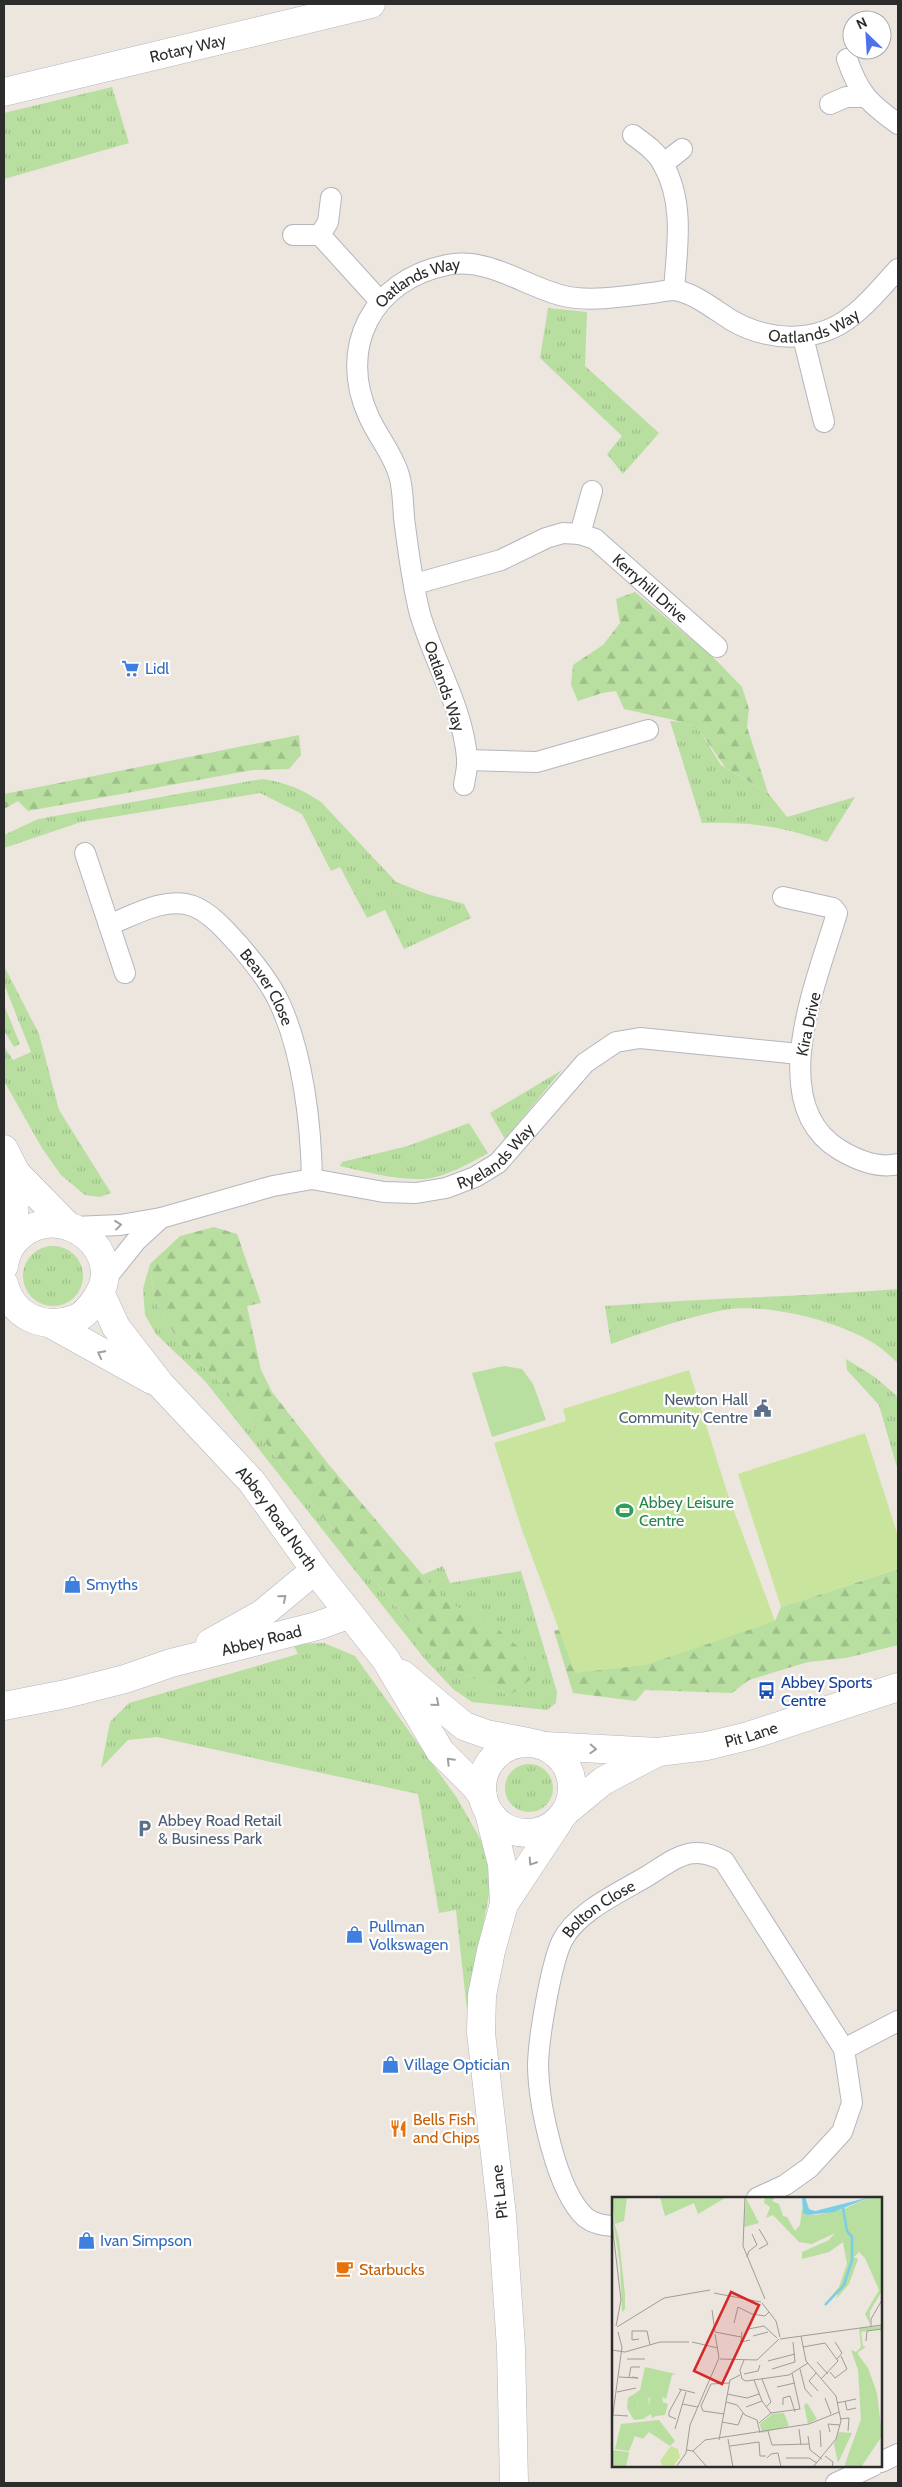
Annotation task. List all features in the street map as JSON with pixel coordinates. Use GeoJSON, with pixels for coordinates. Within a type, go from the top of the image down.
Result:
{"type":"FeatureCollection","features":[{"type":"Feature","properties":{"kind":"street","name":"Rotary Way"},"geometry":{"type":"LineString","coordinates":[[4,92],[371,4]]}},
{"type":"Feature","properties":{"kind":"street"},"geometry":{"type":"LineString","coordinates":[[847,60],[856,84],[866,98],[898,124]]}},
{"type":"Feature","properties":{"kind":"street"},"geometry":{"type":"LineString","coordinates":[[830,104],[846,97],[866,98]]}},
{"type":"Feature","properties":{"kind":"street"},"geometry":{"type":"LineString","coordinates":[[633,135],[652,150],[663,164],[673,190],[679,223],[674,290]]}},
{"type":"Feature","properties":{"kind":"street"},"geometry":{"type":"LineString","coordinates":[[663,164],[682,149]]}},
{"type":"Feature","properties":{"kind":"street"},"geometry":{"type":"LineString","coordinates":[[320,235],[328,222],[330,198]]}},
{"type":"Feature","properties":{"kind":"street"},"geometry":{"type":"LineString","coordinates":[[293,235],[320,235],[379,300]]}},
{"type":"Feature","properties":{"kind":"street","name":"Oatlands Way"},"geometry":{"type":"LineString","coordinates":[[464,785],[467,760],[460,721],[420,614],[399,475],[389,451],[369,417],[359,388],[357,362],[363,329],[379,300],[404,280],[430,268],[452,264],[476,264],[509,274],[562,296],[590,298],[674,290],[691,296],[743,327],[764,334],[803,337],[833,328],[853,316],[898,268]]}},
{"type":"Feature","properties":{"kind":"street"},"geometry":{"type":"LineString","coordinates":[[803,337],[824,422]]}},
{"type":"Feature","properties":{"kind":"street"},"geometry":{"type":"LineString","coordinates":[[580,534],[592,491]]}},
{"type":"Feature","properties":{"kind":"street","name":"Kerryhill Drive"},"geometry":{"type":"LineString","coordinates":[[415,584],[501,560],[546,538],[563,533],[580,534],[595,539],[717,647]]}},
{"type":"Feature","properties":{"kind":"street"},"geometry":{"type":"LineString","coordinates":[[467,760],[510,763],[537,762],[648,730]]}},
{"type":"Feature","properties":{"kind":"street"},"geometry":{"type":"LineString","coordinates":[[85,853],[125,973]]}},
{"type":"Feature","properties":{"kind":"street","name":"Kira Drive"},"geometry":{"type":"LineString","coordinates":[[783,897],[834,908],[837,913],[804,1026],[799,1054],[799,1077],[805,1105],[829,1143],[869,1163],[898,1164]]}},
{"type":"Feature","properties":{"kind":"street","name":"Beaver Close"},"geometry":{"type":"LineString","coordinates":[[109,925],[166,904],[192,906],[210,916],[230,934],[260,971],[280,1004],[295,1048],[310,1121],[312,1179]]}},
{"type":"Feature","properties":{"kind":"street","name":"Ryelands Way"},"geometry":{"type":"LineString","coordinates":[[70,1225],[120,1225],[161,1218],[274,1186],[312,1179],[384,1192],[416,1193],[446,1188],[475,1177],[498,1163],[585,1063],[616,1042],[640,1038],[799,1054]]}},
{"type":"Feature","properties":{"kind":"street"},"geometry":{"type":"LineString","coordinates":[[4,1148],[16,1173],[70,1225]]}},
{"type":"Feature","properties":{"kind":"street"},"geometry":{"type":"LineString","coordinates":[[14,1241],[16,1173]]}},
{"type":"Feature","properties":{"kind":"street","name":"Ryelands Way"},"geometry":{"type":"LineString","coordinates":[[102,1287],[136,1242],[161,1218]]}},
{"type":"Feature","properties":{"kind":"street"},"geometry":{"type":"LineString","coordinates":[[4,1266],[5,1256],[14,1241],[31,1227],[49,1223],[70,1225]]}},
{"type":"Feature","properties":{"kind":"street","name":"Abbey Road North"},"geometry":{"type":"LineString","coordinates":[[70,1225],[93,1242],[104,1264],[102,1287],[116,1327],[160,1384],[252,1482],[315,1570],[386,1660]]}},
{"type":"Feature","properties":{"kind":"street"},"geometry":{"type":"LineString","coordinates":[[4,1284],[7,1294],[21,1313],[36,1322],[51,1324],[62,1324],[78,1318],[91,1308],[102,1287]]}},
{"type":"Feature","properties":{"kind":"street","name":"Abbey Road North"},"geometry":{"type":"LineString","coordinates":[[51,1324],[96,1351],[160,1384]]}},
{"type":"Feature","properties":{"kind":"street","name":"Abbey Road"},"geometry":{"type":"LineString","coordinates":[[171,1663],[249,1623],[279,1601],[315,1570]]}},
{"type":"Feature","properties":{"kind":"street","name":"Abbey Road"},"geometry":{"type":"LineString","coordinates":[[4,1706],[117,1681],[171,1663],[317,1626],[350,1614]]}},
{"type":"Feature","properties":{"kind":"street"},"geometry":{"type":"LineString","coordinates":[[386,1660],[464,1726],[486,1734],[537,1744],[557,1754],[566,1765],[572,1778],[573,1792],[564,1815]]}},
{"type":"Feature","properties":{"kind":"street"},"geometry":{"type":"LineString","coordinates":[[386,1660],[440,1751],[474,1786],[498,1823],[510,1830],[522,1834],[536,1833],[564,1815],[603,1780],[658,1752]]}},
{"type":"Feature","properties":{"kind":"street","name":"Pit Lane"},"geometry":{"type":"LineString","coordinates":[[658,1752],[706,1746],[748,1736],[898,1687]]}},
{"type":"Feature","properties":{"kind":"street"},"geometry":{"type":"LineString","coordinates":[[486,1805],[482,1784],[486,1770],[492,1759],[503,1750],[516,1744],[658,1752]]}},
{"type":"Feature","properties":{"kind":"street","name":"Pit Lane"},"geometry":{"type":"LineString","coordinates":[[486,1805],[502,1864],[504,1904]]}},
{"type":"Feature","properties":{"kind":"street","name":"Pit Lane"},"geometry":{"type":"LineString","coordinates":[[514,2483],[511,2348],[502,2215],[481,2033],[482,1995],[490,1951],[504,1904],[564,1815]]}},
{"type":"Feature","properties":{"kind":"street","name":"Bolton Close"},"geometry":{"type":"LineString","coordinates":[[612,2226],[604,2226],[586,2218],[573,2202],[557,2164],[540,2103],[538,2065],[549,1987],[562,1940],[585,1913],[685,1853],[709,1852],[724,1861],[844,2049],[852,2103],[842,2132],[809,2168],[785,2185],[758,2197]]}},
{"type":"Feature","properties":{"kind":"street"},"geometry":{"type":"LineString","coordinates":[[844,2049],[898,2021]]}},
{"type":"Feature","properties":{"kind":"street"},"geometry":{"type":"LineString","coordinates":[[882,2462],[898,2454]]}},
{"type":"Feature","properties":{"kind":"street"},"geometry":{"type":"LineString","coordinates":[[836,2483],[854,2470],[868,2467]]}},
{"type":"Feature","properties":{"kind":"green space"},"geometry":{"type":"Polygon","coordinates":[[[112,87],[129,143],[4,179],[4,113],[112,87]]]}},
{"type":"Feature","properties":{"kind":"green space"},"geometry":{"type":"Polygon","coordinates":[[[548,308],[587,312],[585,366],[659,433],[623,474],[607,454],[622,436],[540,358],[548,308]]]}},
{"type":"Feature","properties":{"kind":"green space"},"geometry":{"type":"Polygon","coordinates":[[[635,592],[715,659],[742,687],[749,709],[747,727],[768,793],[725,767],[700,731],[683,722],[624,709],[616,691],[602,693],[578,701],[571,685],[573,665],[603,645],[620,623],[616,599],[635,592]]]}},
{"type":"Feature","properties":{"kind":"green space"},"geometry":{"type":"Polygon","coordinates":[[[670,721],[683,722],[700,731],[721,765],[768,793],[787,817],[855,797],[827,842],[795,832],[766,826],[736,823],[702,823],[670,721]]]}},
{"type":"Feature","properties":{"kind":"green space"},"geometry":{"type":"Polygon","coordinates":[[[299,735],[301,755],[289,769],[253,770],[28,811],[18,801],[4,809],[4,794],[299,735]]]}},
{"type":"Feature","properties":{"kind":"green space"},"geometry":{"type":"Polygon","coordinates":[[[262,779],[293,787],[321,802],[396,882],[427,894],[464,904],[471,918],[404,949],[385,910],[367,918],[340,867],[331,871],[302,814],[260,793],[81,822],[4,848],[4,835],[38,819],[262,779]]]}},
{"type":"Feature","properties":{"kind":"green space"},"geometry":{"type":"Polygon","coordinates":[[[4,966],[39,1034],[59,1110],[111,1193],[100,1197],[85,1195],[61,1175],[42,1148],[4,1081],[4,1046],[13,1060],[31,1052],[4,984],[4,966]]]}},
{"type":"Feature","properties":{"kind":"green space"},"geometry":{"type":"Polygon","coordinates":[[[4,1005],[20,1044],[14,1047],[4,1031],[4,1005]]]}},
{"type":"Feature","properties":{"kind":"green space"},"geometry":{"type":"Polygon","coordinates":[[[562,1070],[505,1139],[490,1113],[562,1070]]]}},
{"type":"Feature","properties":{"kind":"green space"},"geometry":{"type":"Polygon","coordinates":[[[469,1123],[488,1153],[440,1176],[424,1179],[402,1178],[340,1166],[342,1162],[408,1146],[469,1123]]]}},
{"type":"Feature","properties":{"kind":"green space"},"geometry":{"type":"Polygon","coordinates":[[[214,1227],[237,1234],[261,1303],[247,1306],[261,1370],[272,1392],[329,1465],[445,1601],[494,1626],[524,1652],[531,1679],[509,1696],[447,1665],[303,1493],[224,1387],[179,1342],[154,1299],[150,1264],[180,1236],[214,1227]]]}},
{"type":"Feature","properties":{"kind":"green space"},"geometry":{"type":"Polygon","coordinates":[[[53,1246],[69,1251],[74,1255],[78,1260],[83,1276],[78,1292],[74,1297],[69,1301],[53,1306],[37,1301],[32,1297],[28,1292],[23,1276],[28,1260],[32,1255],[37,1251],[53,1246]]]}},
{"type":"Feature","properties":{"kind":"green space"},"geometry":{"type":"Polygon","coordinates":[[[150,1264],[154,1299],[179,1342],[224,1387],[303,1493],[396,1606],[447,1665],[509,1696],[494,1626],[445,1601],[422,1575],[443,1566],[450,1583],[521,1571],[557,1692],[556,1703],[547,1710],[472,1702],[453,1689],[424,1658],[205,1381],[156,1334],[145,1315],[143,1289],[150,1264]]]}},
{"type":"Feature","properties":{"kind":"green space"},"geometry":{"type":"Polygon","coordinates":[[[898,1289],[898,1363],[878,1346],[845,1329],[804,1316],[761,1309],[741,1308],[696,1316],[611,1344],[605,1306],[825,1294],[898,1289]]]}},
{"type":"Feature","properties":{"kind":"green space"},"geometry":{"type":"Polygon","coordinates":[[[846,1359],[875,1377],[898,1397],[898,1471],[879,1405],[847,1370],[846,1359]]]}},
{"type":"Feature","properties":{"kind":"green space"},"geometry":{"type":"Polygon","coordinates":[[[504,1366],[522,1369],[533,1384],[546,1420],[492,1437],[472,1373],[504,1366]]]}},
{"type":"Feature","properties":{"kind":"green space","name":"Abbey Leisure Centre"},"geometry":{"type":"Polygon","coordinates":[[[689,1370],[727,1492],[775,1621],[646,1665],[575,1673],[522,1530],[494,1443],[566,1421],[563,1409],[689,1370]]]}},
{"type":"Feature","properties":{"kind":"green space"},"geometry":{"type":"Polygon","coordinates":[[[865,1433],[898,1536],[898,1569],[781,1607],[738,1474],[865,1433]]]}},
{"type":"Feature","properties":{"kind":"green space"},"geometry":{"type":"Polygon","coordinates":[[[898,1569],[898,1645],[846,1658],[808,1662],[749,1680],[732,1693],[645,1690],[636,1701],[573,1693],[554,1631],[611,1614],[775,1621],[781,1607],[898,1569]]]}},
{"type":"Feature","properties":{"kind":"green space"},"geometry":{"type":"Polygon","coordinates":[[[324,1643],[355,1656],[457,1798],[482,1842],[492,1879],[467,2010],[456,1910],[439,1913],[418,1794],[157,1737],[128,1740],[101,1768],[110,1722],[129,1703],[298,1654],[293,1644],[324,1643]]]}},
{"type":"Feature","properties":{"kind":"green space"},"geometry":{"type":"Polygon","coordinates":[[[529,1764],[538,1766],[546,1771],[551,1779],[553,1788],[551,1797],[546,1805],[538,1810],[529,1812],[520,1810],[512,1805],[507,1797],[505,1788],[507,1779],[512,1771],[520,1766],[529,1764]]]}},
{"type":"Feature","properties":{"kind":"place","name":"Lidl"},"geometry":{"type":"Point","coordinates":[131,668]}},
{"type":"Feature","properties":{"kind":"place","name":"Newton Hall Community Centre"},"geometry":{"type":"Point","coordinates":[762,1408]}},
{"type":"Feature","properties":{"kind":"place","name":"Abbey Leisure Centre"},"geometry":{"type":"Point","coordinates":[625,1511]}},
{"type":"Feature","properties":{"kind":"place","name":"Smyths"},"geometry":{"type":"Point","coordinates":[72,1584]}},
{"type":"Feature","properties":{"kind":"place","name":"Abbey Sports Centre"},"geometry":{"type":"Point","coordinates":[767,1691]}},
{"type":"Feature","properties":{"kind":"place","name":"Abbey Road Retail & Business Park"},"geometry":{"type":"Point","coordinates":[144,1829]}},
{"type":"Feature","properties":{"kind":"place","name":"Pullman Volkswagen"},"geometry":{"type":"Point","coordinates":[355,1935]}},
{"type":"Feature","properties":{"kind":"place","name":"Village Optician"},"geometry":{"type":"Point","coordinates":[390,2064]}},
{"type":"Feature","properties":{"kind":"place","name":"Bells Fish and Chips"},"geometry":{"type":"Point","coordinates":[399,2128]}},
{"type":"Feature","properties":{"kind":"place","name":"Ivan Simpson"},"geometry":{"type":"Point","coordinates":[86,2240]}},
{"type":"Feature","properties":{"kind":"place","name":"Starbucks"},"geometry":{"type":"Point","coordinates":[345,2269]}}]}
